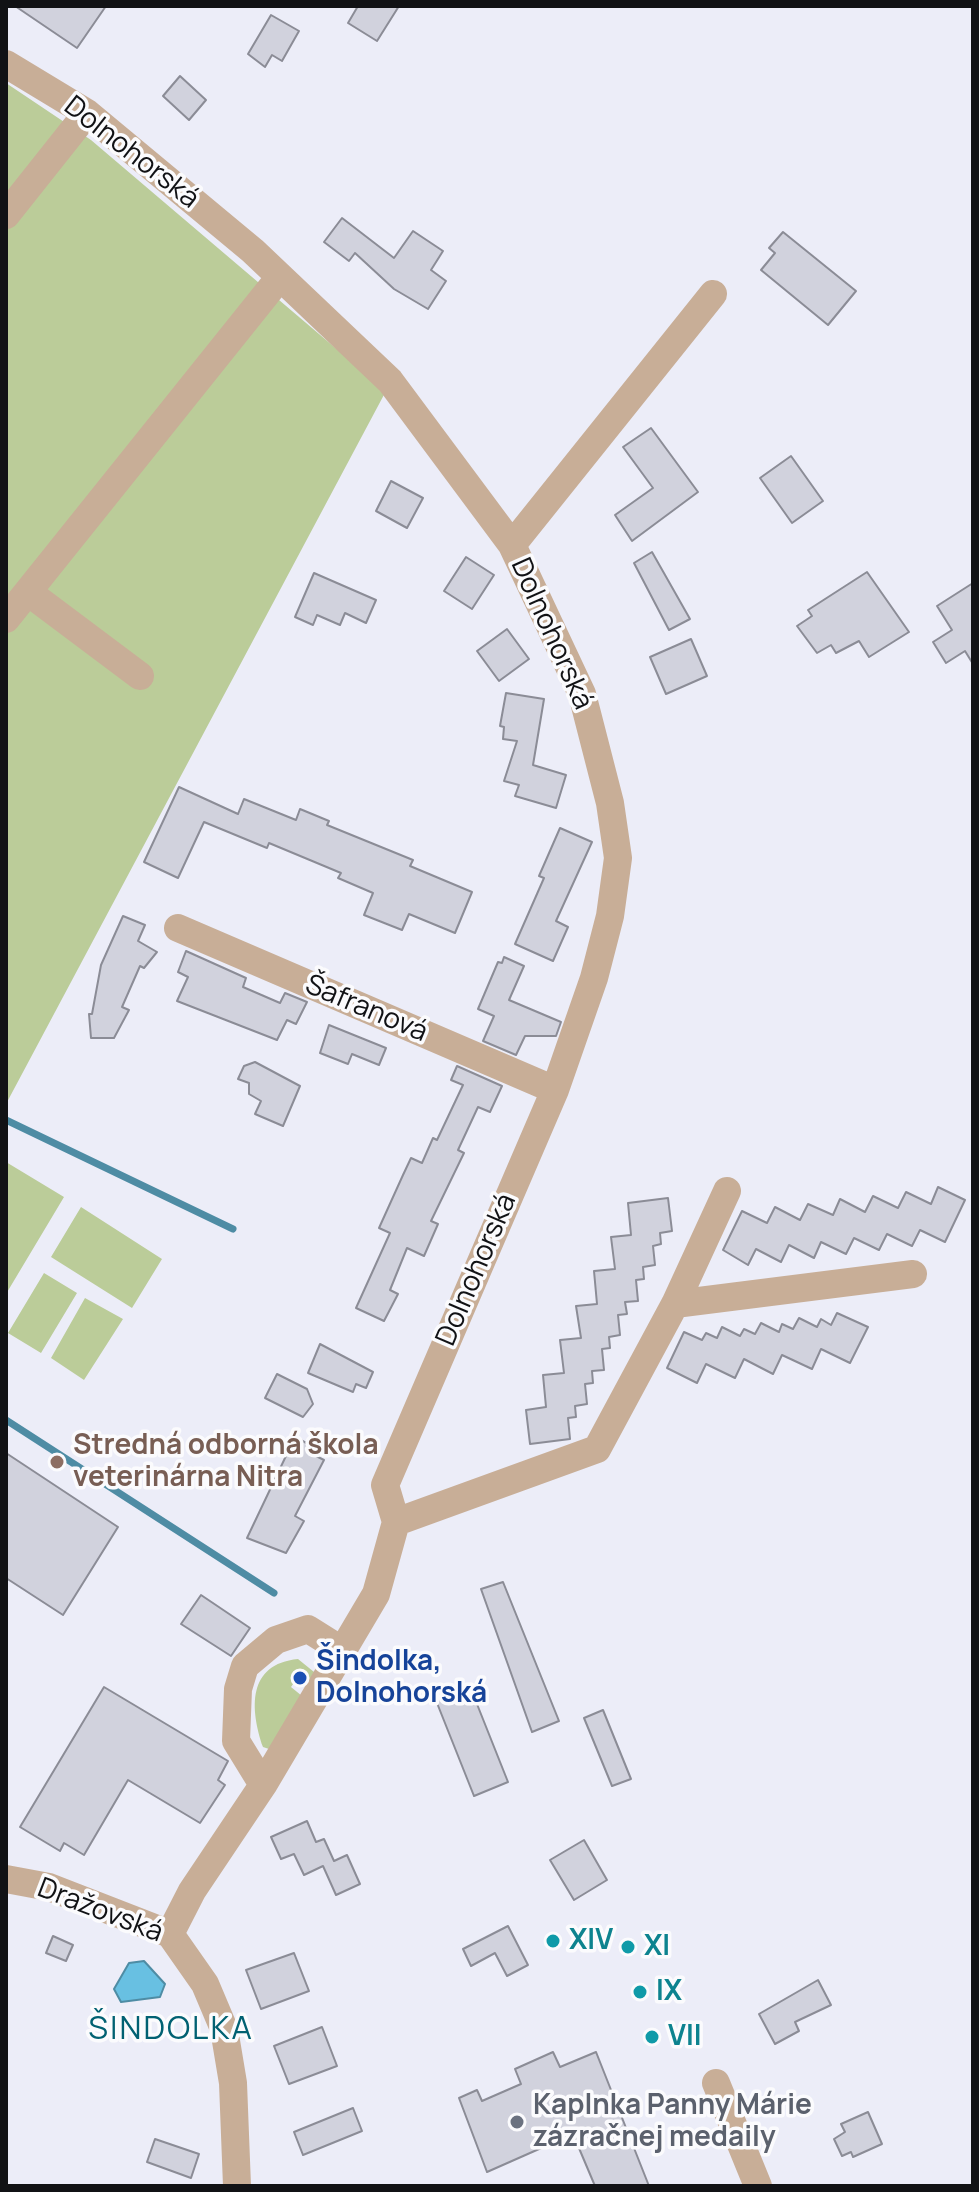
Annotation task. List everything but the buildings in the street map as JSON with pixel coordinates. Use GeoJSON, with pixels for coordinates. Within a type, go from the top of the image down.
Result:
{"type":"FeatureCollection","features":[{"type":"Feature","properties":{"kind":"street","name":"Dolnohorská"},"geometry":{"type":"LineString","coordinates":[[6,64],[87,113],[280,277],[390,381],[512,545],[582,694],[610,803],[618,858],[617,887],[597,966],[555,1090],[385,1485],[396,1522]]}},
{"type":"Feature","properties":{"kind":"street"},"geometry":{"type":"LineString","coordinates":[[6,215],[87,113]]}},
{"type":"Feature","properties":{"kind":"street"},"geometry":{"type":"LineString","coordinates":[[6,619],[280,277]]}},
{"type":"Feature","properties":{"kind":"street"},"geometry":{"type":"LineString","coordinates":[[512,545],[713,294]]}},
{"type":"Feature","properties":{"kind":"street"},"geometry":{"type":"LineString","coordinates":[[28,592],[140,676]]}},
{"type":"Feature","properties":{"kind":"street","name":"Šafranová"},"geometry":{"type":"LineString","coordinates":[[178,928],[555,1090]]}},
{"type":"Feature","properties":{"kind":"street"},"geometry":{"type":"LineString","coordinates":[[170,1934],[192,1891],[263,1785],[376,1594],[396,1522],[597,1449],[675,1304],[727,1191]]}},
{"type":"Feature","properties":{"kind":"street"},"geometry":{"type":"LineString","coordinates":[[675,1304],[913,1274]]}},
{"type":"Feature","properties":{"kind":"street"},"geometry":{"type":"LineString","coordinates":[[263,1785],[236,1741],[238,1689],[245,1666],[276,1640],[308,1629],[343,1651]]}},
{"type":"Feature","properties":{"kind":"street","name":"Dražovská"},"geometry":{"type":"LineString","coordinates":[[6,1879],[49,1887],[170,1934],[205,1984],[224,2029],[233,2083],[239,2184]]}},
{"type":"Feature","properties":{"kind":"street"},"geometry":{"type":"LineString","coordinates":[[716,2083],[758,2186]]}},
{"type":"Feature","properties":{"kind":"green space"},"geometry":{"type":"Polygon","coordinates":[[[6,83],[91,140],[386,391],[6,1104],[6,83]]]}},
{"type":"Feature","properties":{"kind":"green space"},"geometry":{"type":"Polygon","coordinates":[[[6,1162],[64,1197],[6,1294],[6,1162]]]}},
{"type":"Feature","properties":{"kind":"green space"},"geometry":{"type":"Polygon","coordinates":[[[81,1207],[162,1259],[132,1308],[51,1257],[81,1207]]]}},
{"type":"Feature","properties":{"kind":"green space"},"geometry":{"type":"Polygon","coordinates":[[[44,1273],[77,1293],[41,1353],[8,1333],[44,1273]]]}},
{"type":"Feature","properties":{"kind":"green space"},"geometry":{"type":"Polygon","coordinates":[[[85,1298],[123,1319],[84,1380],[51,1358],[85,1298]]]}},
{"type":"Feature","properties":{"kind":"green space"},"geometry":{"type":"Polygon","coordinates":[[[298,1659],[314,1672],[314,1683],[301,1673],[291,1687],[302,1696],[272,1750],[263,1747],[256,1718],[256,1691],[269,1670],[298,1659]]]}},
{"type":"Feature","properties":{"kind":"water"},"geometry":{"type":"Polygon","coordinates":[[[144,1961],[165,1984],[160,1997],[121,2002],[114,1989],[129,1963],[144,1961]]]}},
{"type":"Feature","properties":{"kind":"waterway"},"geometry":{"type":"LineString","coordinates":[[6,1120],[233,1229]]}},
{"type":"Feature","properties":{"kind":"waterway"},"geometry":{"type":"LineString","coordinates":[[6,1420],[274,1593]]}},
{"type":"Feature","properties":{"kind":"place","name":"Stredná odborná škola veterinárna Nitra"},"geometry":{"type":"Point","coordinates":[57,1462]}},
{"type":"Feature","properties":{"kind":"place","name":"Šindolka, Dolnohorská"},"geometry":{"type":"Point","coordinates":[300,1678]}},
{"type":"Feature","properties":{"kind":"place","name":"XIV"},"geometry":{"type":"Point","coordinates":[553,1941]}},
{"type":"Feature","properties":{"kind":"place","name":"XI"},"geometry":{"type":"Point","coordinates":[628,1947]}},
{"type":"Feature","properties":{"kind":"place","name":"IX"},"geometry":{"type":"Point","coordinates":[640,1992]}},
{"type":"Feature","properties":{"kind":"place","name":"VII"},"geometry":{"type":"Point","coordinates":[652,2037]}},
{"type":"Feature","properties":{"kind":"place","name":"Kaplnka Panny Márie zázračnej medaily"},"geometry":{"type":"Point","coordinates":[517,2122]}},
{"type":"Feature","properties":{"kind":"district","name":"ŠINDOLKA"},"geometry":{"type":"Point","coordinates":[171,2030]}}]}
